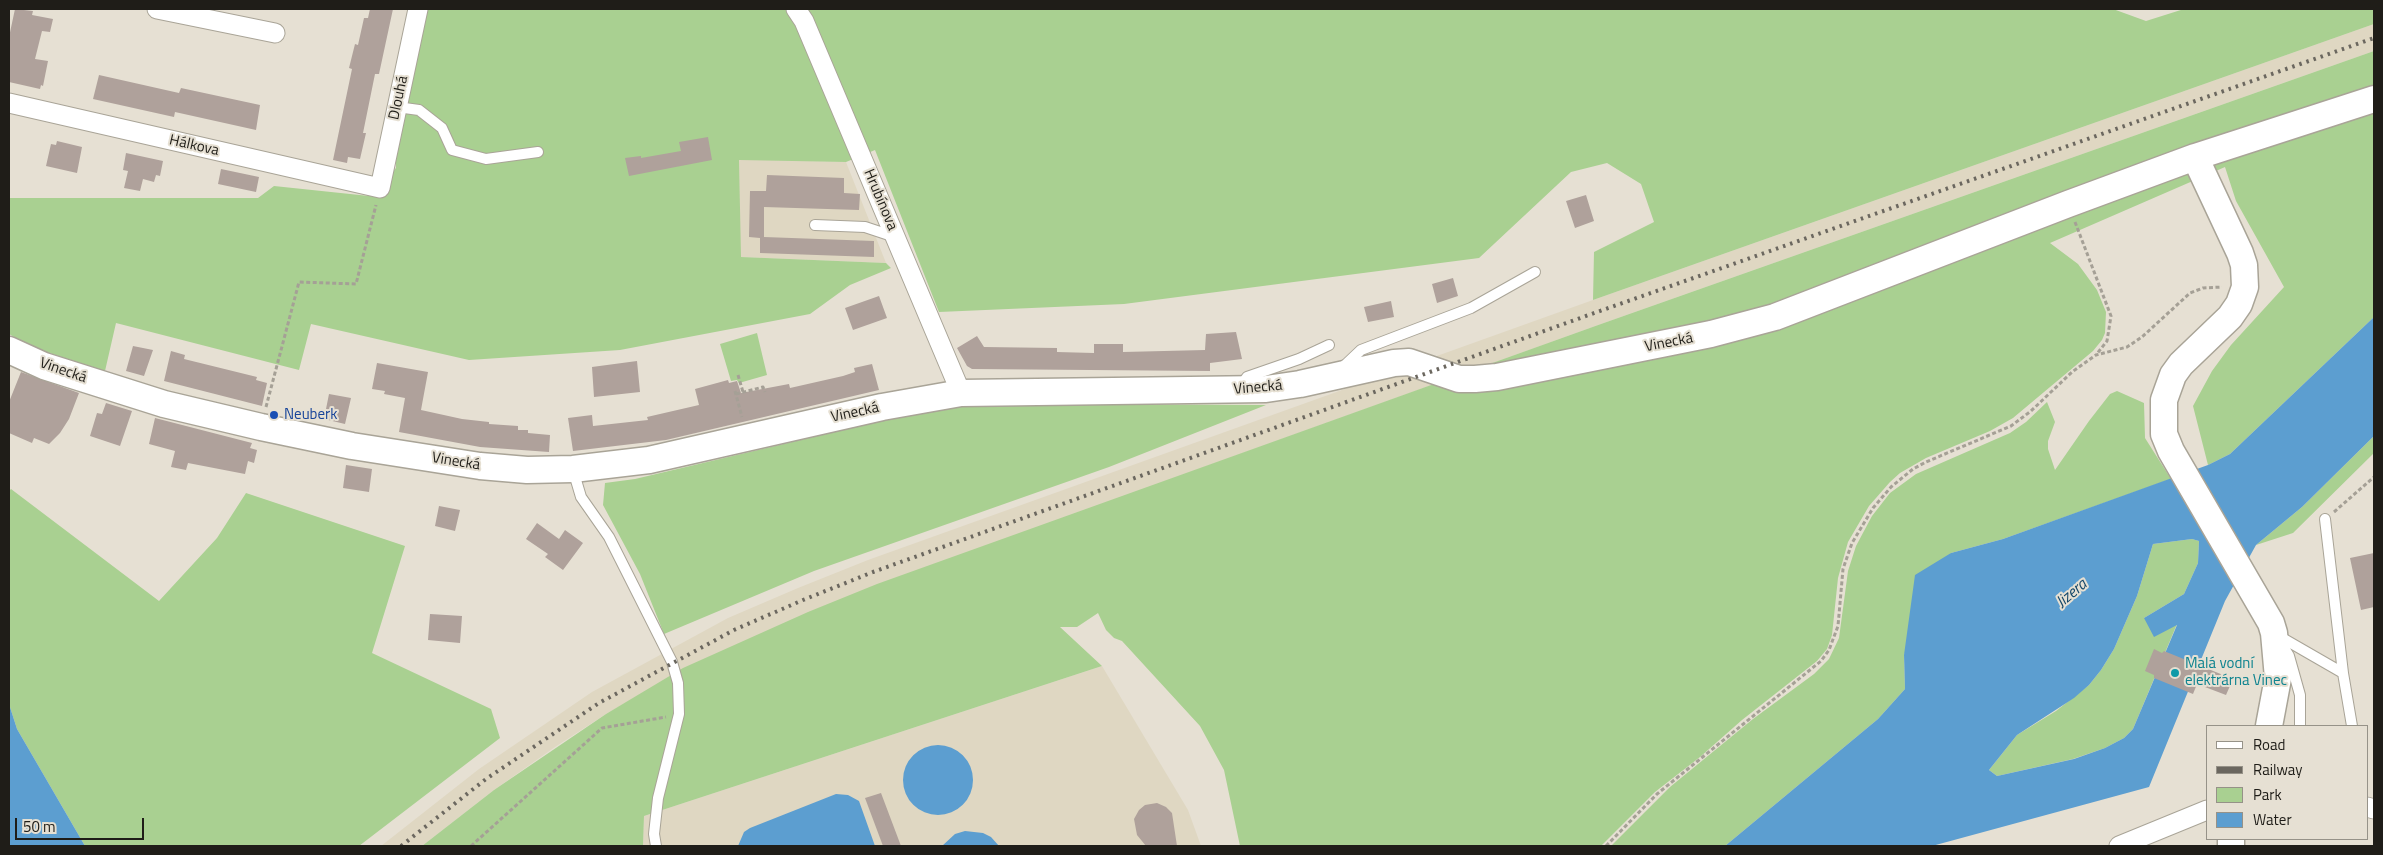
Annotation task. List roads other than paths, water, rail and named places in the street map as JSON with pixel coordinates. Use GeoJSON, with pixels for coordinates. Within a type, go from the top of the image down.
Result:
{"type":"FeatureCollection","features":[{"type":"Feature","properties":{"kind":"street"},"geometry":{"type":"LineString","coordinates":[[157,9],[275,33]]}},
{"type":"Feature","properties":{"kind":"street","name":"Dlouhá"},"geometry":{"type":"LineString","coordinates":[[380,188],[418,9]]}},
{"type":"Feature","properties":{"kind":"street","name":"Hrubínova"},"geometry":{"type":"LineString","coordinates":[[796,9],[804,21],[961,393]]}},
{"type":"Feature","properties":{"kind":"street","name":"Vinecká"},"geometry":{"type":"LineString","coordinates":[[9,350],[44,366],[164,404],[261,427],[352,446],[480,466],[527,470],[573,469],[648,460],[882,407],[961,393],[1238,391],[1266,389],[1332,378],[1394,363],[1409,362],[1459,380],[1490,378],[1711,334],[1775,317],[2068,204],[2196,158],[2374,99]]}},
{"type":"Feature","properties":{"kind":"street","name":"Hálkova"},"geometry":{"type":"LineString","coordinates":[[9,103],[380,188]]}},
{"type":"Feature","properties":{"kind":"street"},"geometry":{"type":"LineString","coordinates":[[2196,158],[2240,253],[2244,265],[2245,287],[2239,304],[2230,317],[2181,364],[2173,375],[2163,412],[2164,434],[2167,443],[2270,623],[2278,678],[2270,725]]}},
{"type":"Feature","properties":{"kind":"street"},"geometry":{"type":"LineString","coordinates":[[2119,846],[2206,810]]}},
{"type":"Feature","properties":{"kind":"lane"},"geometry":{"type":"LineString","coordinates":[[397,107],[419,110],[442,128],[452,150],[486,159],[538,152]]}},
{"type":"Feature","properties":{"kind":"lane"},"geometry":{"type":"LineString","coordinates":[[816,225],[865,227],[896,237]]}},
{"type":"Feature","properties":{"kind":"lane"},"geometry":{"type":"LineString","coordinates":[[1332,378],[1361,350],[1471,308],[1535,272]]}},
{"type":"Feature","properties":{"kind":"lane"},"geometry":{"type":"LineString","coordinates":[[1238,391],[1247,377],[1299,359],[1329,345]]}},
{"type":"Feature","properties":{"kind":"lane"},"geometry":{"type":"LineString","coordinates":[[573,469],[581,497],[609,537],[672,662],[678,683],[678,714],[658,798],[654,834],[656,846]]}},
{"type":"Feature","properties":{"kind":"lane"},"geometry":{"type":"LineString","coordinates":[[2326,519],[2343,673],[2352,725]]}},
{"type":"Feature","properties":{"kind":"lane"},"geometry":{"type":"LineString","coordinates":[[2270,623],[2343,673]]}},
{"type":"Feature","properties":{"kind":"lane"},"geometry":{"type":"LineString","coordinates":[[2270,623],[2289,656],[2300,695],[2300,725]]}},
{"type":"Feature","properties":{"kind":"water","name":"Jizera"},"geometry":{"type":"Polygon","coordinates":[[[2374,317],[2374,436],[2302,507],[2256,545],[2225,601],[2149,787],[1932,846],[1725,846],[1878,719],[1905,689],[1904,655],[1915,575],[1951,553],[2003,539],[2208,465],[2230,454],[2374,317]],[[2192,539],[2153,544],[2137,596],[2114,649],[2101,670],[2089,685],[2074,698],[2017,735],[1989,770],[1997,776],[2074,759],[2105,748],[2124,738],[2133,729],[2177,625],[2154,637],[2144,618],[2184,594],[2198,563],[2199,541],[2192,539]]]}},
{"type":"Feature","properties":{"kind":"water"},"geometry":{"type":"Polygon","coordinates":[[[9,704],[17,729],[85,846],[9,846],[9,704]]]}},
{"type":"Feature","properties":{"kind":"water"},"geometry":{"type":"Polygon","coordinates":[[[938,745],[951,748],[963,755],[970,767],[973,780],[970,793],[963,805],[951,812],[938,815],[925,812],[913,805],[906,793],[903,780],[906,767],[913,755],[925,748],[938,745]]]}},
{"type":"Feature","properties":{"kind":"water"},"geometry":{"type":"Polygon","coordinates":[[[836,794],[848,795],[859,801],[875,846],[738,846],[744,832],[750,828],[836,794]]]}},
{"type":"Feature","properties":{"kind":"water"},"geometry":{"type":"Polygon","coordinates":[[[965,831],[983,833],[991,837],[999,846],[942,846],[955,834],[965,831]]]}},
{"type":"Feature","properties":{"kind":"railway"},"geometry":{"type":"LineString","coordinates":[[401,846],[486,779],[599,703],[734,630],[803,600],[873,572],[1597,312],[2374,38]]}},
{"type":"Feature","properties":{"kind":"place","name":"Neuberk"},"geometry":{"type":"Point","coordinates":[274,415]}},
{"type":"Feature","properties":{"kind":"place","name":"Malá vodní elektrárna Vinec"},"geometry":{"type":"Point","coordinates":[2175,673]}}]}
